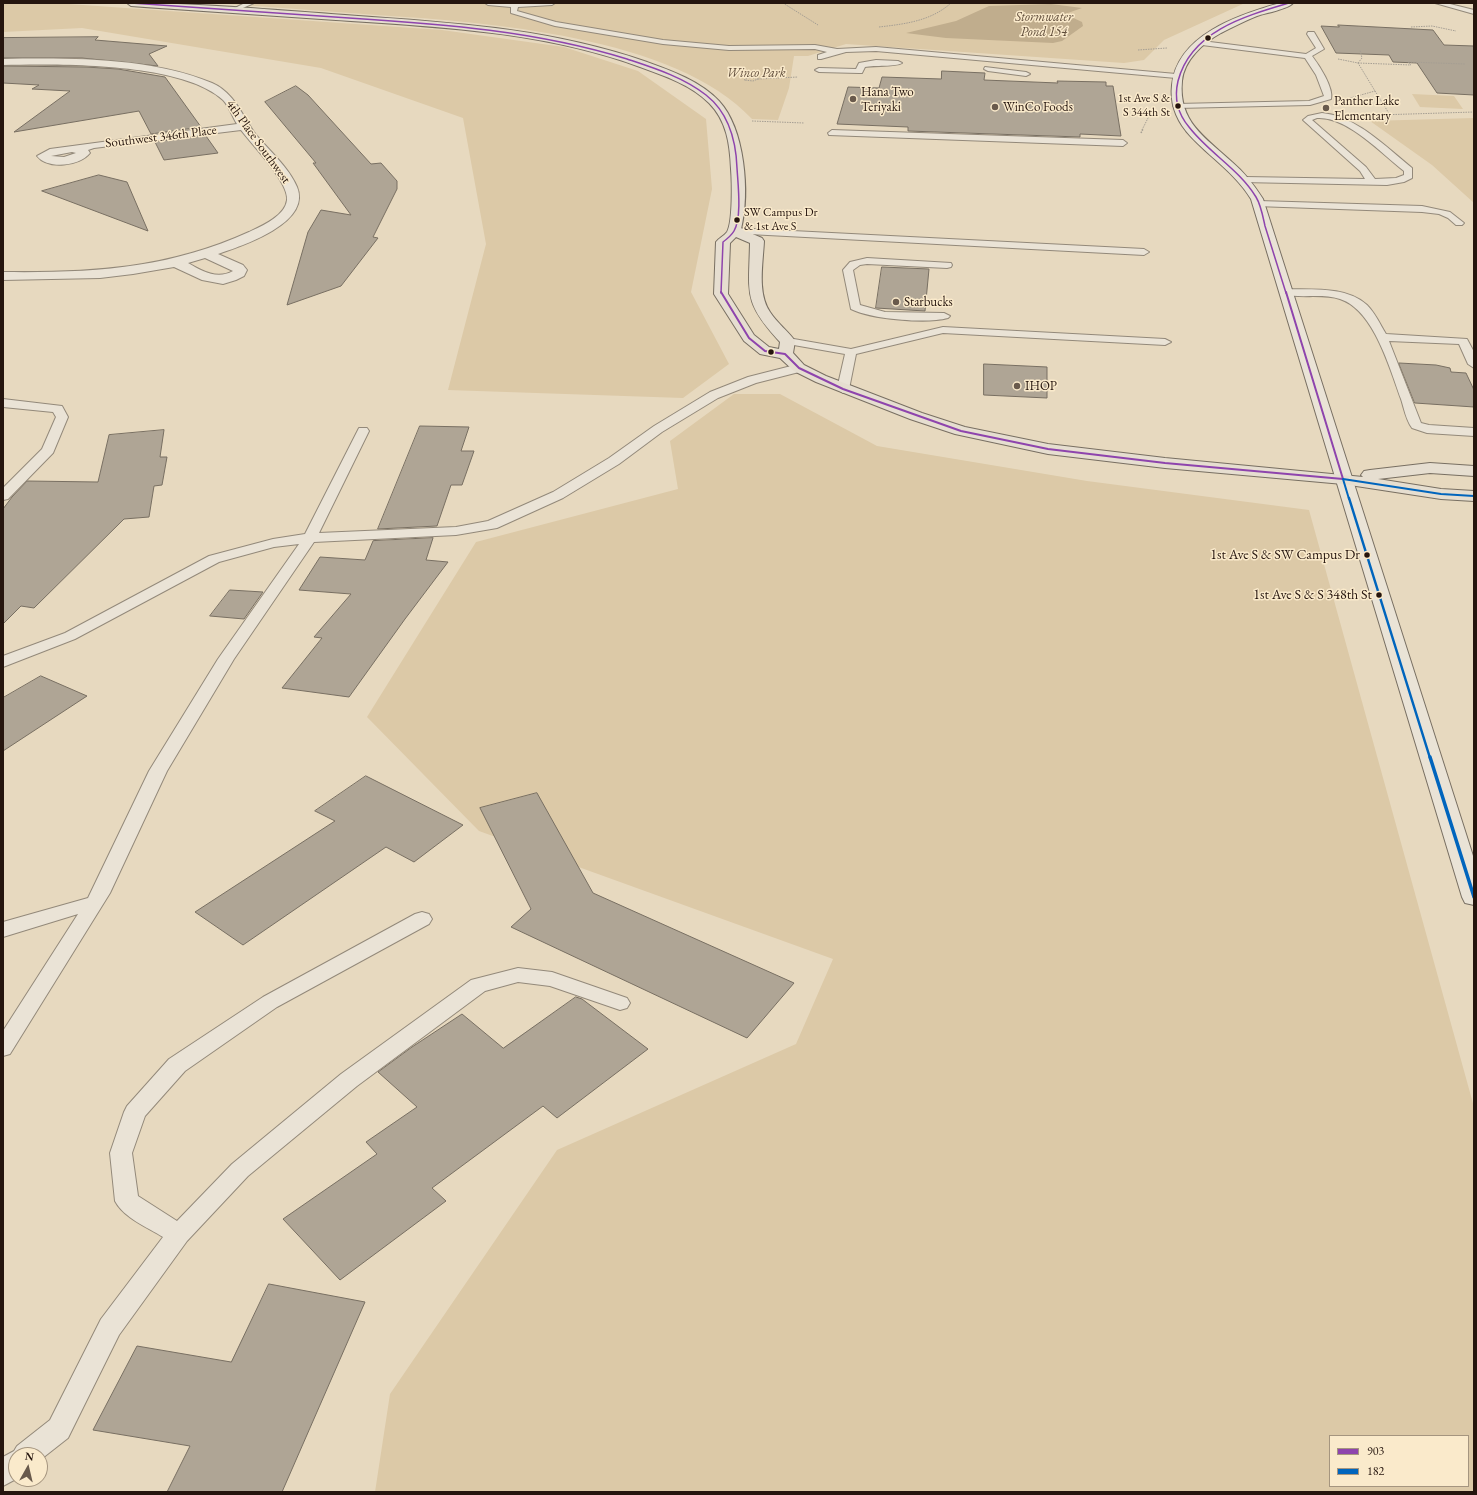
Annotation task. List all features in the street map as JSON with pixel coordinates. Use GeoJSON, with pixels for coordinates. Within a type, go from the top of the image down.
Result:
{"type":"FeatureCollection","features":[{"type":"Feature","properties":{"kind":"main road"},"geometry":{"type":"LineString","coordinates":[[131,3],[453,26],[514,32],[577,44],[642,63],[686,82],[714,102],[728,120],[733,133],[737,159],[738,187],[734,231],[723,242],[722,294],[738,324],[749,338],[765,350],[787,348]]}},
{"type":"Feature","properties":{"kind":"main road"},"geometry":{"type":"LineString","coordinates":[[1289,3],[1236,21],[1202,43],[1184,59],[1176,76],[1177,106],[1194,133],[1245,180],[1253,191],[1259,204],[1343,479],[1474,897]]}},
{"type":"Feature","properties":{"kind":"main road","name":"4th Place Southwest"},"geometry":{"type":"LineString","coordinates":[[3,62],[85,63],[172,74],[205,84],[228,98],[244,126],[286,179],[292,193],[291,206],[286,214],[267,228],[239,242],[201,256],[175,262],[99,274],[3,276]]}},
{"type":"Feature","properties":{"kind":"main road","name":"Southwest 346th Place"},"geometry":{"type":"LineString","coordinates":[[78,149],[94,145],[244,126]]}},
{"type":"Feature","properties":{"kind":"main road"},"geometry":{"type":"LineString","coordinates":[[734,231],[757,241],[757,292],[759,305],[799,368],[843,389],[916,416],[961,431],[1048,449],[1343,479],[1441,494],[1474,496]]}},
{"type":"Feature","properties":{"kind":"main road"},"geometry":{"type":"LineString","coordinates":[[175,262],[209,279],[230,278],[239,273],[240,270],[238,268],[201,256]]}},
{"type":"Feature","properties":{"kind":"main road"},"geometry":{"type":"LineString","coordinates":[[1343,479],[1430,468],[1474,471]]}},
{"type":"Feature","properties":{"kind":"lane"},"geometry":{"type":"LineString","coordinates":[[234,10],[251,3]]}},
{"type":"Feature","properties":{"kind":"lane"},"geometry":{"type":"LineString","coordinates":[[488,3],[552,3]]}},
{"type":"Feature","properties":{"kind":"lane"},"geometry":{"type":"LineString","coordinates":[[1438,3],[1474,12]]}},
{"type":"Feature","properties":{"kind":"lane"},"geometry":{"type":"LineString","coordinates":[[513,4],[513,12],[529,18],[555,24],[645,39],[729,48],[815,47],[838,52],[876,51],[1176,76]]}},
{"type":"Feature","properties":{"kind":"lane"},"geometry":{"type":"LineString","coordinates":[[1202,43],[1307,56],[1320,49],[1311,34]]}},
{"type":"Feature","properties":{"kind":"lane"},"geometry":{"type":"LineString","coordinates":[[821,57],[838,52]]}},
{"type":"Feature","properties":{"kind":"lane"},"geometry":{"type":"LineString","coordinates":[[937,64],[946,56]]}},
{"type":"Feature","properties":{"kind":"lane"},"geometry":{"type":"LineString","coordinates":[[1177,106],[1317,102],[1328,97],[1326,89],[1312,62],[1307,56]]}},
{"type":"Feature","properties":{"kind":"lane"},"geometry":{"type":"LineString","coordinates":[[857,82],[862,65],[876,62],[906,64]]}},
{"type":"Feature","properties":{"kind":"lane"},"geometry":{"type":"LineString","coordinates":[[982,68],[1026,74]]}},
{"type":"Feature","properties":{"kind":"lane"},"geometry":{"type":"LineString","coordinates":[[819,70],[859,71]]}},
{"type":"Feature","properties":{"kind":"lane"},"geometry":{"type":"LineString","coordinates":[[1245,180],[1372,182],[1398,181],[1409,176],[1410,172],[1406,166],[1344,120],[1331,117],[1312,117],[1286,103]]}},
{"type":"Feature","properties":{"kind":"lane"},"geometry":{"type":"LineString","coordinates":[[1312,117],[1307,120],[1309,123],[1369,174],[1372,182]]}},
{"type":"Feature","properties":{"kind":"lane"},"geometry":{"type":"LineString","coordinates":[[832,133],[1123,143]]}},
{"type":"Feature","properties":{"kind":"lane"},"geometry":{"type":"LineString","coordinates":[[1259,204],[1370,208],[1394,207],[1441,211],[1453,216],[1459,223],[1370,208]]}},
{"type":"Feature","properties":{"kind":"lane"},"geometry":{"type":"LineString","coordinates":[[734,231],[1144,252]]}},
{"type":"Feature","properties":{"kind":"lane"},"geometry":{"type":"LineString","coordinates":[[944,316],[875,314],[862,311],[855,307],[848,270],[850,266],[857,262],[867,261],[947,265]]}},
{"type":"Feature","properties":{"kind":"lane"},"geometry":{"type":"LineString","coordinates":[[1286,292],[1335,295],[1351,299],[1366,310],[1382,337],[1416,425],[1427,429],[1474,432]]}},
{"type":"Feature","properties":{"kind":"lane"},"geometry":{"type":"LineString","coordinates":[[787,348],[851,352],[943,330],[1165,342]]}},
{"type":"Feature","properties":{"kind":"lane"},"geometry":{"type":"LineString","coordinates":[[1382,337],[1463,341],[1474,364]]}},
{"type":"Feature","properties":{"kind":"lane"},"geometry":{"type":"LineString","coordinates":[[843,389],[851,352]]}},
{"type":"Feature","properties":{"kind":"lane"},"geometry":{"type":"LineString","coordinates":[[3,662],[70,636],[214,559],[273,543],[310,538],[456,531],[492,526],[558,495],[614,461],[658,429],[714,395],[752,380],[799,368]]}},
{"type":"Feature","properties":{"kind":"lane"},"geometry":{"type":"LineString","coordinates":[[3,403],[58,409],[62,417],[48,450],[3,496]]}},
{"type":"Feature","properties":{"kind":"lane"},"geometry":{"type":"LineString","coordinates":[[3,1048],[94,903],[158,772],[226,659],[310,538],[362,431]]}},
{"type":"Feature","properties":{"kind":"lane"},"geometry":{"type":"LineString","coordinates":[[3,930],[11,926],[94,903]]}},
{"type":"Feature","properties":{"kind":"lane"},"geometry":{"type":"LineString","coordinates":[[179,1234],[140,1211],[127,1201],[121,1152],[135,1112],[177,1065],[270,1002],[422,919]]}},
{"type":"Feature","properties":{"kind":"lane"},"geometry":{"type":"LineString","coordinates":[[36,1447],[59,1429],[110,1327],[179,1234],[246,1165],[349,1080],[478,985],[518,975],[552,979],[620,1003]]}},
{"type":"Feature","properties":{"kind":"path"},"geometry":{"type":"LineString","coordinates":[[783,3],[818,25]]}},
{"type":"Feature","properties":{"kind":"path"},"geometry":{"type":"LineString","coordinates":[[872,28],[896,25],[930,17],[944,11],[951,3]]}},
{"type":"Feature","properties":{"kind":"path"},"geometry":{"type":"LineString","coordinates":[[1410,27],[1432,26],[1460,31]]}},
{"type":"Feature","properties":{"kind":"path"},"geometry":{"type":"LineString","coordinates":[[1360,50],[1362,58],[1358,63],[1411,65],[1408,62],[1465,64]]}},
{"type":"Feature","properties":{"kind":"path"},"geometry":{"type":"LineString","coordinates":[[758,79],[753,82],[744,80],[750,78],[802,78]]}},
{"type":"Feature","properties":{"kind":"path"},"geometry":{"type":"LineString","coordinates":[[1374,91],[1391,115]]}},
{"type":"Feature","properties":{"kind":"path"},"geometry":{"type":"LineString","coordinates":[[1377,116],[1474,112]]}},
{"type":"Feature","properties":{"kind":"path"},"geometry":{"type":"LineString","coordinates":[[1141,136],[1140,132],[1149,116]]}},
{"type":"Feature","properties":{"kind":"path"},"geometry":{"type":"LineString","coordinates":[[728,120],[804,123]]}},
{"type":"Feature","properties":{"kind":"green space"},"geometry":{"type":"Polygon","coordinates":[[[3,3],[54,3],[442,30],[564,47],[638,71],[706,119],[712,189],[691,292],[729,364],[683,398],[448,390],[486,244],[463,118],[321,68],[82,28],[3,32],[3,3]]]}},
{"type":"Feature","properties":{"kind":"green space","name":"Winco Park"},"geometry":{"type":"Polygon","coordinates":[[[1245,3],[1164,40],[1144,60],[1124,63],[846,44],[808,56],[794,56],[789,88],[778,120],[752,119],[718,91],[676,69],[628,51],[576,38],[523,29],[421,18],[229,4],[1245,3]]]}},
{"type":"Feature","properties":{"kind":"green space"},"geometry":{"type":"Polygon","coordinates":[[[1412,94],[1454,96],[1463,109],[1420,107],[1412,94]]]}},
{"type":"Feature","properties":{"kind":"green space"},"geometry":{"type":"Polygon","coordinates":[[[1474,118],[1474,203],[1432,165],[1370,121],[1474,118]]]}},
{"type":"Feature","properties":{"kind":"green space"},"geometry":{"type":"Polygon","coordinates":[[[734,394],[780,394],[877,446],[1087,481],[1309,510],[1474,1107],[1474,1492],[375,1492],[390,1394],[557,1150],[796,1044],[833,959],[479,831],[367,717],[476,542],[678,489],[670,441],[734,394]]]}},
{"type":"Feature","properties":{"kind":"water","name":"Stormwater Pond 154"},"geometry":{"type":"Polygon","coordinates":[[[1051,4],[1082,8],[1065,14],[1082,22],[1083,26],[1062,41],[1053,43],[946,38],[906,33],[956,21],[989,6],[1051,4]]]}},
{"type":"Feature","properties":{"kind":"building"},"geometry":{"type":"Polygon","coordinates":[[[1338,25],[1433,30],[1444,45],[1474,46],[1474,95],[1437,93],[1417,63],[1393,62],[1389,55],[1336,53],[1321,26],[1339,27],[1338,25]]]}},
{"type":"Feature","properties":{"kind":"building"},"geometry":{"type":"Polygon","coordinates":[[[98,37],[95,40],[167,46],[149,54],[158,66],[82,58],[3,58],[3,38],[98,37]]]}},
{"type":"Feature","properties":{"kind":"building"},"geometry":{"type":"Polygon","coordinates":[[[3,66],[118,69],[165,77],[201,127],[151,134],[139,111],[14,132],[70,91],[32,89],[39,85],[3,83],[3,66]]]}},
{"type":"Feature","properties":{"kind":"building","name":"WinCo Foods"},"geometry":{"type":"Polygon","coordinates":[[[942,71],[985,73],[984,80],[1058,83],[1057,81],[1106,82],[1106,86],[1113,86],[1121,136],[1080,134],[1080,137],[908,131],[908,127],[837,124],[848,87],[879,88],[882,77],[941,79],[942,71]]]}},
{"type":"Feature","properties":{"kind":"building"},"geometry":{"type":"Polygon","coordinates":[[[296,86],[308,95],[371,164],[381,163],[397,181],[397,189],[373,237],[378,238],[341,286],[287,305],[308,232],[321,210],[351,215],[313,163],[316,163],[265,102],[296,86]]]}},
{"type":"Feature","properties":{"kind":"building"},"geometry":{"type":"Polygon","coordinates":[[[206,136],[218,153],[164,160],[155,142],[206,136]]]}},
{"type":"Feature","properties":{"kind":"building"},"geometry":{"type":"Polygon","coordinates":[[[99,175],[127,182],[148,231],[42,191],[99,175]]]}},
{"type":"Feature","properties":{"kind":"building"},"geometry":{"type":"Polygon","coordinates":[[[882,267],[929,269],[925,311],[876,308],[882,267]]]}},
{"type":"Feature","properties":{"kind":"building"},"geometry":{"type":"Polygon","coordinates":[[[1399,363],[1436,365],[1450,368],[1451,372],[1466,373],[1474,390],[1474,407],[1415,403],[1399,363]]]}},
{"type":"Feature","properties":{"kind":"building","name":"IHOP"},"geometry":{"type":"Polygon","coordinates":[[[984,364],[1047,367],[1047,398],[984,395],[984,364]]]}},
{"type":"Feature","properties":{"kind":"building"},"geometry":{"type":"Polygon","coordinates":[[[420,426],[469,427],[461,451],[474,451],[462,485],[451,485],[437,526],[378,529],[420,426]]]}},
{"type":"Feature","properties":{"kind":"building"},"geometry":{"type":"Polygon","coordinates":[[[164,430],[160,457],[167,457],[162,485],[154,486],[149,517],[124,519],[34,608],[21,606],[3,624],[3,509],[12,497],[27,481],[98,482],[109,435],[164,430]]]}},
{"type":"Feature","properties":{"kind":"building"},"geometry":{"type":"Polygon","coordinates":[[[433,538],[426,560],[448,562],[349,697],[282,688],[322,638],[314,637],[351,594],[299,590],[320,557],[365,560],[373,541],[433,538]]]}},
{"type":"Feature","properties":{"kind":"building"},"geometry":{"type":"Polygon","coordinates":[[[230,590],[263,592],[244,619],[210,616],[230,590]]]}},
{"type":"Feature","properties":{"kind":"building"},"geometry":{"type":"Polygon","coordinates":[[[41,676],[87,696],[3,751],[3,698],[41,676]]]}},
{"type":"Feature","properties":{"kind":"building"},"geometry":{"type":"Polygon","coordinates":[[[366,776],[463,825],[414,862],[386,847],[243,945],[195,912],[335,821],[315,811],[366,776]]]}},
{"type":"Feature","properties":{"kind":"building"},"geometry":{"type":"Polygon","coordinates":[[[537,793],[593,893],[794,983],[747,1038],[511,927],[531,909],[480,808],[537,793]]]}},
{"type":"Feature","properties":{"kind":"building"},"geometry":{"type":"Polygon","coordinates":[[[576,997],[582,999],[648,1049],[557,1118],[543,1106],[432,1188],[446,1201],[340,1280],[283,1219],[377,1154],[366,1142],[417,1107],[378,1072],[412,1047],[462,1014],[503,1048],[576,997]]]}},
{"type":"Feature","properties":{"kind":"building"},"geometry":{"type":"Polygon","coordinates":[[[269,1284],[365,1302],[282,1492],[167,1492],[190,1446],[93,1430],[137,1346],[231,1362],[269,1284]]]}},
{"type":"Feature","properties":{"kind":"transit line","name":"903"},"geometry":{"type":"LineString","coordinates":[[131,3],[413,22],[491,30],[569,43],[607,53],[663,72],[691,84],[707,95],[720,109],[731,131],[737,164],[738,208],[734,231],[723,242],[721,294],[749,338],[765,351],[785,354],[799,368],[843,389],[961,431],[1048,449],[1165,463],[1343,479],[1257,199],[1242,179],[1190,129],[1183,119],[1177,98],[1177,87],[1181,69],[1191,53],[1203,41],[1236,21],[1289,3]]}},
{"type":"Feature","properties":{"kind":"transit line","name":"182"},"geometry":{"type":"LineString","coordinates":[[1343,479],[1474,897]]}},
{"type":"Feature","properties":{"kind":"transit line","name":"182"},"geometry":{"type":"LineString","coordinates":[[1343,479],[1441,494],[1474,496]]}},
{"type":"Feature","properties":{"kind":"place","name":"Hana Two Teriyaki"},"geometry":{"type":"Point","coordinates":[853,99]}},
{"type":"Feature","properties":{"kind":"place","name":"1st Ave S & S 344th St"},"geometry":{"type":"Point","coordinates":[1178,106]}},
{"type":"Feature","properties":{"kind":"place","name":"WinCo Foods"},"geometry":{"type":"Point","coordinates":[995,107]}},
{"type":"Feature","properties":{"kind":"place","name":"Panther Lake Elementary"},"geometry":{"type":"Point","coordinates":[1326,108]}},
{"type":"Feature","properties":{"kind":"place","name":"SW Campus Dr & 1st Ave S"},"geometry":{"type":"Point","coordinates":[737,220]}},
{"type":"Feature","properties":{"kind":"place","name":"Starbucks"},"geometry":{"type":"Point","coordinates":[896,302]}},
{"type":"Feature","properties":{"kind":"place","name":"IHOP"},"geometry":{"type":"Point","coordinates":[1017,386]}},
{"type":"Feature","properties":{"kind":"place","name":"1st Ave S & SW Campus Dr"},"geometry":{"type":"Point","coordinates":[1367,555]}},
{"type":"Feature","properties":{"kind":"place","name":"1st Ave S & S 348th St"},"geometry":{"type":"Point","coordinates":[1379,595]}}]}
